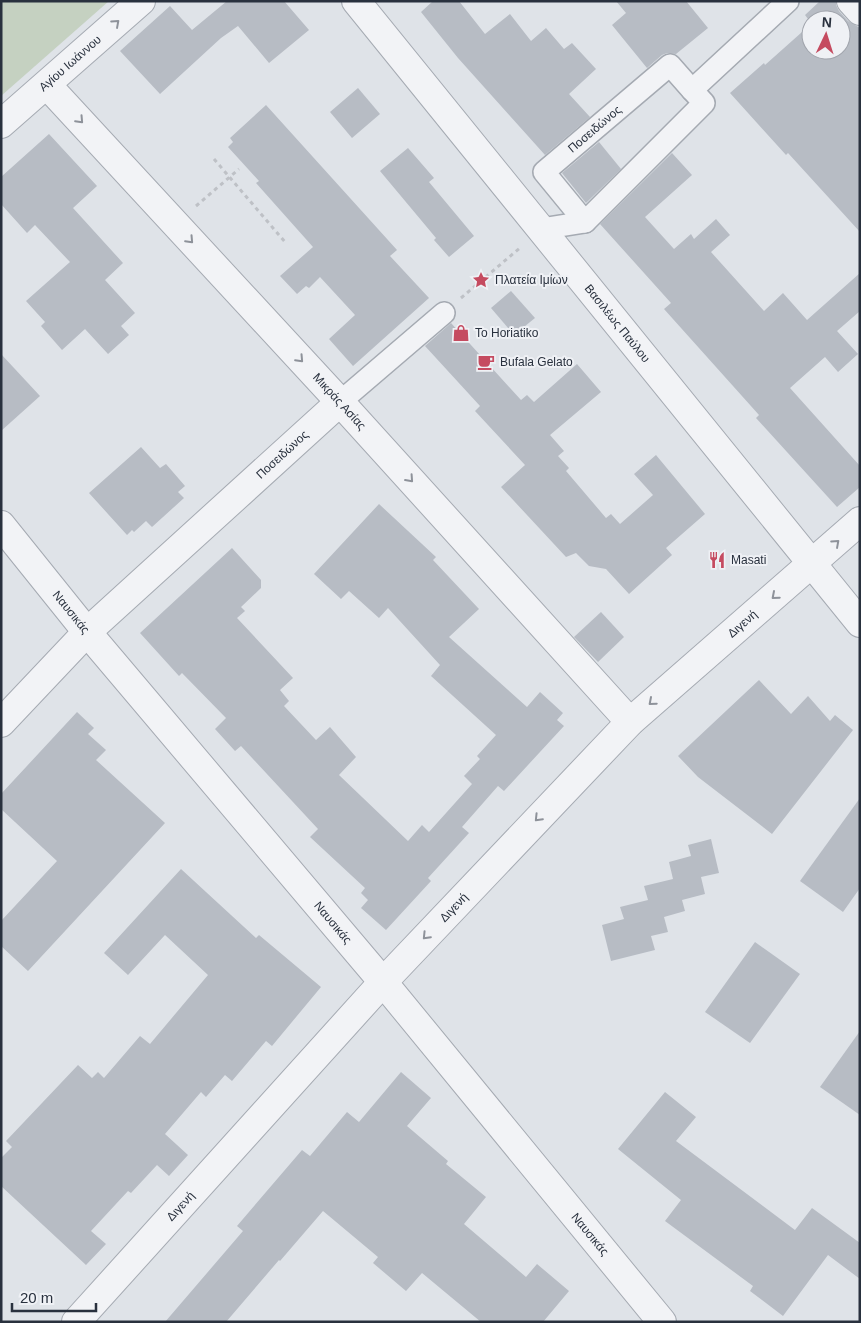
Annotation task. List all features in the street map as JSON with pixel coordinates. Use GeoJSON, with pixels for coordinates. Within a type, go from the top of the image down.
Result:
{"type":"FeatureCollection","features":[{"type":"Feature","properties":{"kind":"street","name":"Αγίου Ιωάννου"},"geometry":{"type":"LineString","coordinates":[[1,124],[141,1]]}},
{"type":"Feature","properties":{"kind":"street","name":"Βασιλέως Παύλου"},"geometry":{"type":"LineString","coordinates":[[356,1],[860,623]]}},
{"type":"Feature","properties":{"kind":"street"},"geometry":{"type":"LineString","coordinates":[[692,90],[788,1]]}},
{"type":"Feature","properties":{"kind":"street"},"geometry":{"type":"LineString","coordinates":[[851,1],[860,11]]}},
{"type":"Feature","properties":{"kind":"street","name":"Ποσειδώνος"},"geometry":{"type":"LineString","coordinates":[[670,65],[704,104],[585,222],[544,172],[670,65]]}},
{"type":"Feature","properties":{"kind":"street","name":"Μικράς Ασίας"},"geometry":{"type":"LineString","coordinates":[[47,84],[340,402],[630,722]]}},
{"type":"Feature","properties":{"kind":"street"},"geometry":{"type":"LineString","coordinates":[[541,229],[585,222]]}},
{"type":"Feature","properties":{"kind":"street","name":"Ποσειδώνος"},"geometry":{"type":"LineString","coordinates":[[1,723],[87,632],[340,402],[444,313]]}},
{"type":"Feature","properties":{"kind":"street","name":"Διγενή"},"geometry":{"type":"LineString","coordinates":[[76,1322],[383,982],[630,722],[860,521]]}},
{"type":"Feature","properties":{"kind":"street","name":"Ναυσικάς"},"geometry":{"type":"LineString","coordinates":[[1,525],[87,632],[383,982],[662,1322]]}},
{"type":"Feature","properties":{"kind":"path"},"geometry":{"type":"LineString","coordinates":[[214,158],[285,242]]}},
{"type":"Feature","properties":{"kind":"path"},"geometry":{"type":"LineString","coordinates":[[175,224],[239,169]]}},
{"type":"Feature","properties":{"kind":"path"},"geometry":{"type":"LineString","coordinates":[[444,313],[541,229]]}},
{"type":"Feature","properties":{"kind":"green space"},"geometry":{"type":"Polygon","coordinates":[[[1,1],[109,1],[1,96],[1,1]]]}},
{"type":"Feature","properties":{"kind":"building"},"geometry":{"type":"Polygon","coordinates":[[[227,1],[284,1],[309,30],[269,63],[238,26],[221,38],[160,94],[120,51],[170,6],[192,30],[227,1]]]}},
{"type":"Feature","properties":{"kind":"building"},"geometry":{"type":"Polygon","coordinates":[[[433,1],[459,1],[485,34],[510,14],[531,41],[546,28],[564,49],[572,43],[596,69],[569,94],[590,117],[545,155],[458,58],[421,12],[433,1]]]}},
{"type":"Feature","properties":{"kind":"building"},"geometry":{"type":"Polygon","coordinates":[[[616,1],[686,1],[708,28],[676,54],[667,53],[662,55],[647,68],[612,25],[626,13],[616,1]]]}},
{"type":"Feature","properties":{"kind":"building"},"geometry":{"type":"Polygon","coordinates":[[[820,1],[836,1],[838,10],[810,10],[820,1]]]}},
{"type":"Feature","properties":{"kind":"building"},"geometry":{"type":"Polygon","coordinates":[[[851,23],[860,28],[860,232],[730,93],[764,63],[765,65],[801,33],[801,60],[851,60],[851,23]]]}},
{"type":"Feature","properties":{"kind":"building"},"geometry":{"type":"Polygon","coordinates":[[[358,88],[380,114],[352,138],[330,112],[358,88]]]}},
{"type":"Feature","properties":{"kind":"building"},"geometry":{"type":"Polygon","coordinates":[[[266,105],[397,250],[390,256],[429,298],[353,366],[329,339],[355,315],[320,277],[309,288],[306,286],[297,294],[280,276],[313,247],[256,183],[259,181],[228,147],[233,142],[230,138],[266,105]]]}},
{"type":"Feature","properties":{"kind":"building"},"geometry":{"type":"Polygon","coordinates":[[[49,134],[97,186],[73,208],[123,263],[105,280],[135,313],[121,326],[129,335],[108,354],[85,329],[62,350],[41,326],[45,322],[26,301],[70,262],[35,225],[27,233],[1,204],[1,177],[49,134]]]}},
{"type":"Feature","properties":{"kind":"building"},"geometry":{"type":"Polygon","coordinates":[[[599,142],[621,169],[586,203],[562,173],[599,142]]]}},
{"type":"Feature","properties":{"kind":"building"},"geometry":{"type":"Polygon","coordinates":[[[408,148],[434,178],[429,182],[474,236],[449,257],[434,240],[436,238],[380,171],[408,148]]]}},
{"type":"Feature","properties":{"kind":"building"},"geometry":{"type":"Polygon","coordinates":[[[672,153],[692,175],[645,217],[674,249],[691,234],[694,239],[716,219],[730,235],[711,252],[764,311],[783,293],[807,320],[860,273],[860,311],[837,331],[858,354],[838,372],[825,357],[790,388],[860,466],[860,487],[837,507],[756,418],[759,415],[664,309],[671,303],[600,224],[672,153]]]}},
{"type":"Feature","properties":{"kind":"building"},"geometry":{"type":"Polygon","coordinates":[[[511,291],[535,318],[514,335],[491,308],[511,291]]]}},
{"type":"Feature","properties":{"kind":"building"},"geometry":{"type":"Polygon","coordinates":[[[451,323],[521,400],[527,395],[534,402],[577,364],[601,392],[550,435],[564,451],[558,456],[569,468],[566,471],[606,518],[611,514],[620,524],[653,495],[634,474],[656,455],[705,514],[666,548],[672,555],[629,594],[606,569],[589,566],[576,553],[566,557],[501,487],[525,465],[475,411],[480,406],[425,346],[451,323]]]}},
{"type":"Feature","properties":{"kind":"building"},"geometry":{"type":"Polygon","coordinates":[[[1,354],[40,396],[1,431],[1,354]]]}},
{"type":"Feature","properties":{"kind":"building"},"geometry":{"type":"Polygon","coordinates":[[[141,447],[160,468],[166,464],[185,486],[178,492],[184,498],[152,527],[146,521],[134,532],[132,530],[127,535],[89,493],[141,447]]]}},
{"type":"Feature","properties":{"kind":"building"},"geometry":{"type":"Polygon","coordinates":[[[379,504],[436,557],[433,560],[479,609],[449,637],[527,707],[540,692],[563,713],[557,720],[564,726],[504,791],[498,786],[462,827],[469,833],[428,878],[431,881],[386,930],[361,908],[368,900],[361,893],[365,888],[310,837],[318,829],[241,746],[235,751],[215,729],[226,718],[182,673],[179,676],[140,633],[232,548],[261,580],[261,588],[241,607],[245,611],[237,618],[293,678],[280,690],[289,701],[284,706],[316,740],[330,727],[356,757],[339,775],[408,841],[422,825],[429,832],[472,784],[464,776],[480,759],[477,756],[496,735],[431,676],[440,665],[388,608],[379,618],[349,591],[341,599],[314,574],[379,504]]]}},
{"type":"Feature","properties":{"kind":"building"},"geometry":{"type":"Polygon","coordinates":[[[601,612],[624,637],[598,662],[574,637],[601,612]]]}},
{"type":"Feature","properties":{"kind":"building"},"geometry":{"type":"Polygon","coordinates":[[[759,680],[791,714],[808,696],[830,721],[835,715],[853,730],[772,834],[698,777],[678,756],[759,680]]]}},
{"type":"Feature","properties":{"kind":"building"},"geometry":{"type":"Polygon","coordinates":[[[77,712],[94,728],[88,734],[106,750],[96,760],[165,823],[28,971],[1,946],[1,921],[57,861],[1,809],[1,794],[77,712]]]}},
{"type":"Feature","properties":{"kind":"building"},"geometry":{"type":"Polygon","coordinates":[[[860,798],[860,888],[843,912],[800,881],[860,798]]]}},
{"type":"Feature","properties":{"kind":"building"},"geometry":{"type":"Polygon","coordinates":[[[711,839],[719,873],[701,877],[705,894],[682,900],[685,911],[664,917],[668,932],[651,936],[655,950],[611,961],[602,925],[624,919],[620,907],[648,900],[644,886],[673,879],[669,862],[691,856],[688,845],[711,839]]]}},
{"type":"Feature","properties":{"kind":"building"},"geometry":{"type":"Polygon","coordinates":[[[181,869],[256,938],[259,935],[321,987],[272,1046],[266,1041],[232,1081],[225,1075],[206,1097],[201,1092],[165,1134],[188,1155],[169,1176],[157,1165],[131,1193],[128,1191],[91,1231],[106,1244],[86,1265],[1,1186],[1,1158],[12,1147],[6,1141],[78,1065],[92,1078],[98,1072],[104,1078],[140,1036],[150,1044],[208,975],[165,935],[128,975],[104,953],[181,869]]]}},
{"type":"Feature","properties":{"kind":"building"},"geometry":{"type":"Polygon","coordinates":[[[755,942],[800,974],[750,1043],[705,1012],[755,942]]]}},
{"type":"Feature","properties":{"kind":"building"},"geometry":{"type":"Polygon","coordinates":[[[860,1031],[860,1115],[820,1087],[860,1031]]]}},
{"type":"Feature","properties":{"kind":"building"},"geometry":{"type":"Polygon","coordinates":[[[401,1072],[431,1098],[407,1126],[448,1161],[446,1164],[486,1197],[464,1224],[526,1277],[537,1264],[569,1291],[543,1322],[481,1322],[422,1273],[406,1291],[373,1263],[378,1257],[323,1211],[226,1322],[165,1322],[243,1231],[237,1226],[302,1150],[310,1156],[347,1112],[359,1122],[401,1072]]]}},
{"type":"Feature","properties":{"kind":"building"},"geometry":{"type":"Polygon","coordinates":[[[665,1092],[696,1117],[676,1141],[795,1230],[812,1208],[860,1243],[860,1279],[828,1255],[783,1316],[750,1291],[753,1286],[665,1221],[681,1200],[618,1149],[665,1092]]]}},
{"type":"Feature","properties":{"kind":"place","name":"Πλατεία Ιμίων"},"geometry":{"type":"Point","coordinates":[481,280]}},
{"type":"Feature","properties":{"kind":"place","name":"To Horiatiko"},"geometry":{"type":"Point","coordinates":[461,333]}},
{"type":"Feature","properties":{"kind":"place","name":"Bufala Gelato"},"geometry":{"type":"Point","coordinates":[486,362]}},
{"type":"Feature","properties":{"kind":"place","name":"Masati"},"geometry":{"type":"Point","coordinates":[717,560]}}]}
